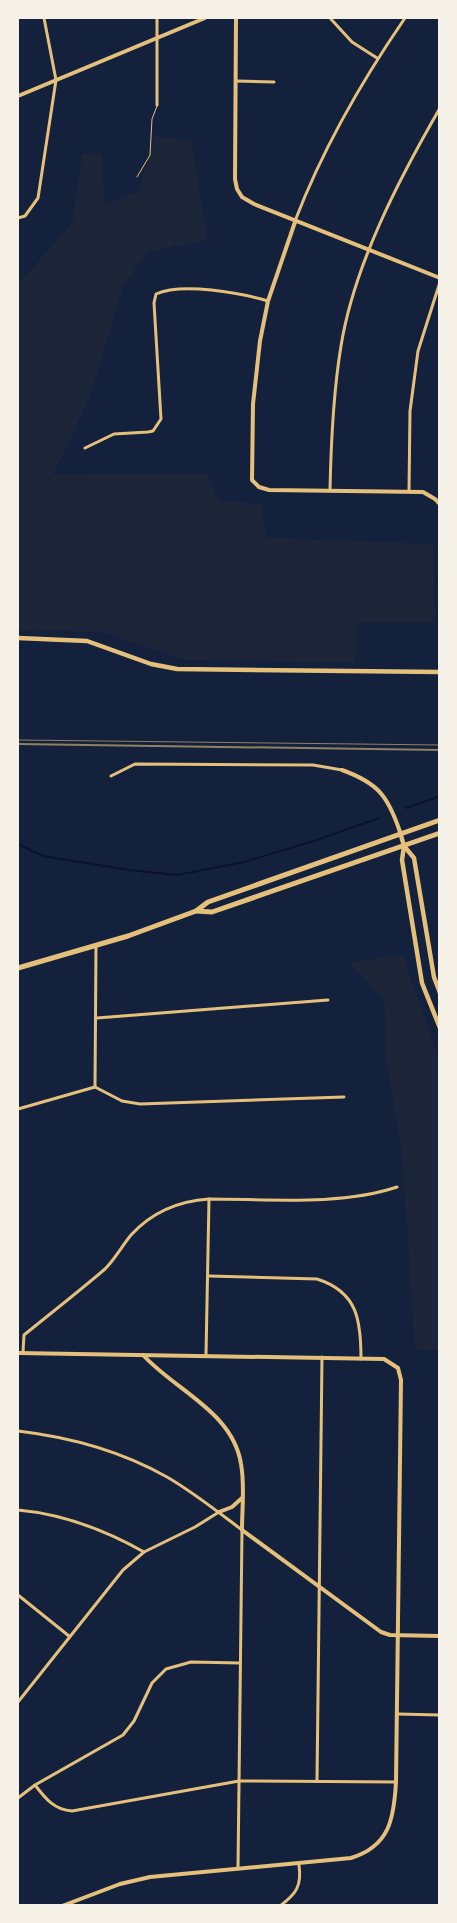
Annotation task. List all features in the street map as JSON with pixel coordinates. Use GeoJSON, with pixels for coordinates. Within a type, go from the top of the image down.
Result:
{"type":"FeatureCollection","features":[{"type":"Feature","properties":{"kind":"main road"},"geometry":{"type":"LineString","coordinates":[[18,638],[87,640],[151,664],[177,669],[440,672]]}},
{"type":"Feature","properties":{"kind":"main road"},"geometry":{"type":"LineString","coordinates":[[18,968],[96,946],[196,911],[208,902],[400,832],[440,820]]}},
{"type":"Feature","properties":{"kind":"main road"},"geometry":{"type":"LineString","coordinates":[[400,832],[404,846],[414,858],[434,977],[440,993]]}},
{"type":"Feature","properties":{"kind":"main road"},"geometry":{"type":"LineString","coordinates":[[196,911],[212,912],[440,833]]}},
{"type":"Feature","properties":{"kind":"main road"},"geometry":{"type":"LineString","coordinates":[[404,846],[402,860],[422,983],[440,1028]]}},
{"type":"Feature","properties":{"kind":"street"},"geometry":{"type":"LineString","coordinates":[[18,218],[25,216],[38,198],[56,80],[44,18]]}},
{"type":"Feature","properties":{"kind":"street"},"geometry":{"type":"LineString","coordinates":[[157,18],[157,105]]}},
{"type":"Feature","properties":{"kind":"street"},"geometry":{"type":"LineString","coordinates":[[18,96],[205,18]]}},
{"type":"Feature","properties":{"kind":"street"},"geometry":{"type":"LineString","coordinates":[[236,18],[235,179],[237,189],[242,197],[295,222],[440,278]]}},
{"type":"Feature","properties":{"kind":"street"},"geometry":{"type":"LineString","coordinates":[[330,18],[346,37],[377,58]]}},
{"type":"Feature","properties":{"kind":"street"},"geometry":{"type":"LineString","coordinates":[[405,18],[377,58],[335,130],[295,222],[268,301],[255,374],[250,474],[258,487],[272,490],[409,491],[430,495],[440,504]]}},
{"type":"Feature","properties":{"kind":"street"},"geometry":{"type":"LineString","coordinates":[[236,81],[274,82]]}},
{"type":"Feature","properties":{"kind":"street"},"geometry":{"type":"LineString","coordinates":[[330,490],[332,408],[341,344],[354,291],[370,250],[417,148],[440,108]]}},
{"type":"Feature","properties":{"kind":"street"},"geometry":{"type":"LineString","coordinates":[[409,491],[410,411],[417,360],[429,312],[440,282]]}},
{"type":"Feature","properties":{"kind":"street"},"geometry":{"type":"LineString","coordinates":[[85,448],[114,434],[153,431],[161,419],[154,303],[156,294],[171,290],[221,290],[268,301]]}},
{"type":"Feature","properties":{"kind":"street"},"geometry":{"type":"LineString","coordinates":[[111,776],[135,764],[313,766],[342,770],[371,782],[387,798],[400,832]]}},
{"type":"Feature","properties":{"kind":"street"},"geometry":{"type":"LineString","coordinates":[[95,1087],[97,1018],[96,946]]}},
{"type":"Feature","properties":{"kind":"street"},"geometry":{"type":"LineString","coordinates":[[97,1018],[328,1000]]}},
{"type":"Feature","properties":{"kind":"street"},"geometry":{"type":"LineString","coordinates":[[18,1109],[95,1087],[122,1101],[140,1104],[344,1098]]}},
{"type":"Feature","properties":{"kind":"street"},"geometry":{"type":"LineString","coordinates":[[62,1906],[136,1879],[238,1868],[300,1865],[352,1858],[369,1850],[383,1837],[393,1817],[396,1782],[401,1380],[398,1368],[384,1359],[20,1353],[24,1336],[107,1267],[131,1235],[143,1224],[174,1205],[192,1200],[209,1199],[327,1199],[385,1191],[397,1187]]}},
{"type":"Feature","properties":{"kind":"street"},"geometry":{"type":"LineString","coordinates":[[206,1355],[209,1199]]}},
{"type":"Feature","properties":{"kind":"street"},"geometry":{"type":"LineString","coordinates":[[209,1276],[317,1279],[331,1284],[348,1298],[358,1317],[361,1331],[361,1359]]}},
{"type":"Feature","properties":{"kind":"street"},"geometry":{"type":"LineString","coordinates":[[143,1356],[160,1374],[212,1412],[229,1432],[242,1464],[238,1868]]}},
{"type":"Feature","properties":{"kind":"street"},"geometry":{"type":"LineString","coordinates":[[317,1781],[322,1357]]}},
{"type":"Feature","properties":{"kind":"street"},"geometry":{"type":"LineString","coordinates":[[18,1431],[79,1442],[140,1463],[167,1477],[219,1512],[381,1632],[398,1635],[440,1636]]}},
{"type":"Feature","properties":{"kind":"street"},"geometry":{"type":"LineString","coordinates":[[18,1702],[123,1570],[144,1552],[232,1507],[242,1498]]}},
{"type":"Feature","properties":{"kind":"street"},"geometry":{"type":"LineString","coordinates":[[18,1510],[41,1513],[91,1526],[116,1536],[144,1552]]}},
{"type":"Feature","properties":{"kind":"street"},"geometry":{"type":"LineString","coordinates":[[18,1595],[69,1636]]}},
{"type":"Feature","properties":{"kind":"street"},"geometry":{"type":"LineString","coordinates":[[18,1798],[35,1785],[123,1735],[134,1721],[152,1683],[166,1669],[191,1662],[240,1663]]}},
{"type":"Feature","properties":{"kind":"street"},"geometry":{"type":"LineString","coordinates":[[397,1714],[440,1715]]}},
{"type":"Feature","properties":{"kind":"street"},"geometry":{"type":"LineString","coordinates":[[35,1785],[50,1803],[60,1809],[72,1811],[239,1781],[396,1782]]}},
{"type":"Feature","properties":{"kind":"street"},"geometry":{"type":"LineString","coordinates":[[280,1906],[294,1896],[298,1888],[300,1865]]}},
{"type":"Feature","properties":{"kind":"lane"},"geometry":{"type":"LineString","coordinates":[[136,177],[150,155],[152,119],[157,105]]}},
{"type":"Feature","properties":{"kind":"shaded area"},"geometry":{"type":"Polygon","coordinates":[[[155,136],[191,141],[208,240],[147,252],[123,287],[89,399],[53,475],[207,474],[219,500],[261,504],[267,538],[433,544],[435,623],[357,623],[355,662],[186,660],[102,632],[18,630],[18,281],[24,278],[72,223],[82,154],[101,153],[105,205],[139,191],[155,136]]]}},
{"type":"Feature","properties":{"kind":"shaded area"},"geometry":{"type":"Polygon","coordinates":[[[402,954],[439,1058],[439,1350],[415,1349],[402,1150],[387,1067],[384,999],[349,963],[402,954]]]}},
{"type":"Feature","properties":{"kind":"waterway"},"geometry":{"type":"LineString","coordinates":[[406,808],[440,796]]}},
{"type":"Feature","properties":{"kind":"waterway"},"geometry":{"type":"LineString","coordinates":[[18,844],[43,856],[129,870],[177,875],[244,862],[317,840],[379,818]]}},
{"type":"Feature","properties":{"kind":"tram line"},"geometry":{"type":"LineString","coordinates":[[18,740],[440,745]]}},
{"type":"Feature","properties":{"kind":"railway"},"geometry":{"type":"LineString","coordinates":[[18,744],[440,750]]}}]}
